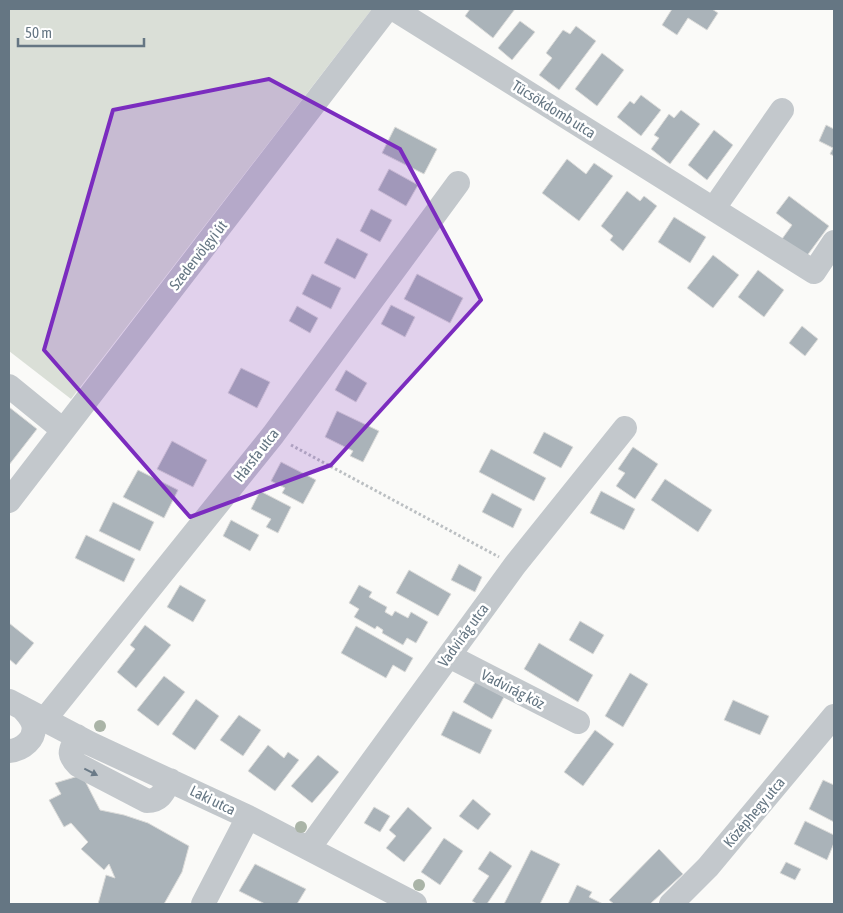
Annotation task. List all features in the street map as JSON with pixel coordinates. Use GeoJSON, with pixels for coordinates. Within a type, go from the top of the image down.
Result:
{"type":"FeatureCollection","features":[{"type":"Feature","properties":{"kind":"street","name":"Szedervölgyi út"},"geometry":{"type":"LineString","coordinates":[[9,500],[387,9]]}},
{"type":"Feature","properties":{"kind":"street","name":"Tücsökdomb utca"},"geometry":{"type":"LineString","coordinates":[[394,9],[814,272],[834,242]]}},
{"type":"Feature","properties":{"kind":"street"},"geometry":{"type":"LineString","coordinates":[[714,208],[782,110]]}},
{"type":"Feature","properties":{"kind":"street","name":"Hársfa utca"},"geometry":{"type":"LineString","coordinates":[[45,719],[273,435],[458,183]]}},
{"type":"Feature","properties":{"kind":"street"},"geometry":{"type":"LineString","coordinates":[[9,386],[63,430]]}},
{"type":"Feature","properties":{"kind":"street","name":"Vadvirág utca"},"geometry":{"type":"LineString","coordinates":[[309,848],[514,565],[625,428]]}},
{"type":"Feature","properties":{"kind":"street","name":"Vadvirág köz"},"geometry":{"type":"LineString","coordinates":[[448,656],[578,722]]}},
{"type":"Feature","properties":{"kind":"street"},"geometry":{"type":"LineString","coordinates":[[9,751],[26,744],[33,735],[34,730],[31,718],[15,704]]}},
{"type":"Feature","properties":{"kind":"street","name":"Laki utca"},"geometry":{"type":"LineString","coordinates":[[15,704],[248,817],[415,904]]}},
{"type":"Feature","properties":{"kind":"street","name":"Középhegy utca"},"geometry":{"type":"LineString","coordinates":[[671,904],[708,867],[834,716]]}},
{"type":"Feature","properties":{"kind":"street"},"geometry":{"type":"LineString","coordinates":[[203,904],[248,817]]}},
{"type":"Feature","properties":{"kind":"path"},"geometry":{"type":"LineString","coordinates":[[273,435],[514,565]]}},
{"type":"Feature","properties":{"kind":"highlighted area"},"geometry":{"type":"Polygon","coordinates":[[[269,79],[400,149],[481,300],[331,465],[190,517],[44,350],[113,110],[269,79]]]}},
{"type":"Feature","properties":{"kind":"shaded area"},"geometry":{"type":"Polygon","coordinates":[[[9,9],[372,9],[71,399],[9,351],[9,9]]]}},
{"type":"Feature","properties":{"kind":"building"},"geometry":{"type":"Polygon","coordinates":[[[470,9],[515,9],[493,38],[465,16],[470,9]]]}},
{"type":"Feature","properties":{"kind":"building"},"geometry":{"type":"Polygon","coordinates":[[[672,9],[712,9],[718,13],[707,30],[688,18],[677,35],[662,25],[672,9]]]}},
{"type":"Feature","properties":{"kind":"building"},"geometry":{"type":"Polygon","coordinates":[[[520,21],[535,32],[512,60],[498,48],[520,21]]]}},
{"type":"Feature","properties":{"kind":"building"},"geometry":{"type":"Polygon","coordinates":[[[576,26],[596,41],[559,90],[539,75],[552,58],[546,53],[563,30],[570,34],[576,26]]]}},
{"type":"Feature","properties":{"kind":"building"},"geometry":{"type":"Polygon","coordinates":[[[602,53],[624,70],[597,106],[575,89],[602,53]]]}},
{"type":"Feature","properties":{"kind":"building"},"geometry":{"type":"Polygon","coordinates":[[[641,95],[661,110],[641,136],[617,117],[630,101],[634,104],[641,95]]]}},
{"type":"Feature","properties":{"kind":"building"},"geometry":{"type":"Polygon","coordinates":[[[681,110],[700,124],[670,164],[651,149],[659,138],[654,135],[669,114],[674,118],[681,110]]]}},
{"type":"Feature","properties":{"kind":"building"},"geometry":{"type":"Polygon","coordinates":[[[826,125],[834,129],[834,156],[830,154],[833,148],[819,141],[826,125]]]}},
{"type":"Feature","properties":{"kind":"building"},"geometry":{"type":"Polygon","coordinates":[[[395,127],[437,149],[424,174],[382,153],[395,127]]]}},
{"type":"Feature","properties":{"kind":"building"},"geometry":{"type":"Polygon","coordinates":[[[714,130],[733,145],[707,180],[688,165],[714,130]]]}},
{"type":"Feature","properties":{"kind":"building"},"geometry":{"type":"Polygon","coordinates":[[[567,159],[586,174],[594,163],[613,176],[579,221],[542,193],[567,159]]]}},
{"type":"Feature","properties":{"kind":"building"},"geometry":{"type":"Polygon","coordinates":[[[389,169],[418,185],[406,206],[378,190],[389,169]]]}},
{"type":"Feature","properties":{"kind":"building"},"geometry":{"type":"Polygon","coordinates":[[[627,191],[640,201],[644,196],[657,206],[623,251],[610,240],[613,236],[601,226],[627,191]]]}},
{"type":"Feature","properties":{"kind":"building"},"geometry":{"type":"Polygon","coordinates":[[[789,196],[829,226],[806,257],[782,239],[792,225],[776,213],[789,196]]]}},
{"type":"Feature","properties":{"kind":"building"},"geometry":{"type":"Polygon","coordinates":[[[371,209],[392,220],[380,242],[360,231],[371,209]]]}},
{"type":"Feature","properties":{"kind":"building"},"geometry":{"type":"Polygon","coordinates":[[[674,217],[706,237],[690,263],[658,242],[674,217]]]}},
{"type":"Feature","properties":{"kind":"building"},"geometry":{"type":"Polygon","coordinates":[[[337,238],[368,254],[355,279],[324,263],[337,238]]]}},
{"type":"Feature","properties":{"kind":"building"},"geometry":{"type":"Polygon","coordinates":[[[713,255],[739,275],[713,308],[687,288],[713,255]]]}},
{"type":"Feature","properties":{"kind":"building"},"geometry":{"type":"Polygon","coordinates":[[[758,270],[784,290],[764,317],[738,297],[758,270]]]}},
{"type":"Feature","properties":{"kind":"building"},"geometry":{"type":"Polygon","coordinates":[[[312,274],[341,288],[331,309],[302,294],[312,274]]]}},
{"type":"Feature","properties":{"kind":"building"},"geometry":{"type":"Polygon","coordinates":[[[417,274],[463,298],[450,323],[404,299],[417,274]]]}},
{"type":"Feature","properties":{"kind":"building"},"geometry":{"type":"Polygon","coordinates":[[[391,305],[415,317],[405,337],[381,324],[391,305]]]}},
{"type":"Feature","properties":{"kind":"building"},"geometry":{"type":"Polygon","coordinates":[[[297,306],[318,318],[310,333],[289,321],[297,306]]]}},
{"type":"Feature","properties":{"kind":"building"},"geometry":{"type":"Polygon","coordinates":[[[802,326],[818,339],[805,356],[789,343],[802,326]]]}},
{"type":"Feature","properties":{"kind":"building"},"geometry":{"type":"Polygon","coordinates":[[[241,368],[270,382],[257,408],[228,393],[241,368]]]}},
{"type":"Feature","properties":{"kind":"building"},"geometry":{"type":"Polygon","coordinates":[[[346,370],[367,383],[356,402],[335,390],[346,370]]]}},
{"type":"Feature","properties":{"kind":"building"},"geometry":{"type":"Polygon","coordinates":[[[9,407],[37,429],[9,465],[9,407]]]}},
{"type":"Feature","properties":{"kind":"building"},"geometry":{"type":"Polygon","coordinates":[[[337,411],[379,431],[363,462],[350,456],[353,451],[325,437],[337,411]]]}},
{"type":"Feature","properties":{"kind":"building"},"geometry":{"type":"Polygon","coordinates":[[[544,432],[573,447],[561,468],[533,453],[544,432]]]}},
{"type":"Feature","properties":{"kind":"building"},"geometry":{"type":"Polygon","coordinates":[[[172,441],[207,460],[193,487],[157,469],[172,441]]]}},
{"type":"Feature","properties":{"kind":"building"},"geometry":{"type":"Polygon","coordinates":[[[633,447],[658,464],[635,499],[616,486],[625,473],[618,469],[633,447]]]}},
{"type":"Feature","properties":{"kind":"building"},"geometry":{"type":"Polygon","coordinates":[[[491,449],[546,478],[534,501],[479,472],[491,449]]]}},
{"type":"Feature","properties":{"kind":"building"},"geometry":{"type":"Polygon","coordinates":[[[281,462],[316,480],[303,504],[282,493],[285,488],[271,481],[281,462]]]}},
{"type":"Feature","properties":{"kind":"building"},"geometry":{"type":"Polygon","coordinates":[[[138,470],[178,490],[164,518],[123,497],[138,470]]]}},
{"type":"Feature","properties":{"kind":"building"},"geometry":{"type":"Polygon","coordinates":[[[665,479],[712,510],[698,532],[651,500],[665,479]]]}},
{"type":"Feature","properties":{"kind":"building"},"geometry":{"type":"Polygon","coordinates":[[[260,491],[291,507],[278,533],[266,527],[271,519],[251,509],[260,491]]]}},
{"type":"Feature","properties":{"kind":"building"},"geometry":{"type":"Polygon","coordinates":[[[601,491],[635,509],[624,530],[590,513],[601,491]]]}},
{"type":"Feature","properties":{"kind":"building"},"geometry":{"type":"Polygon","coordinates":[[[492,493],[522,509],[513,528],[482,512],[492,493]]]}},
{"type":"Feature","properties":{"kind":"building"},"geometry":{"type":"Polygon","coordinates":[[[113,502],[154,522],[140,551],[99,531],[113,502]]]}},
{"type":"Feature","properties":{"kind":"building"},"geometry":{"type":"Polygon","coordinates":[[[231,520],[259,535],[250,551],[223,536],[231,520]]]}},
{"type":"Feature","properties":{"kind":"building"},"geometry":{"type":"Polygon","coordinates":[[[86,535],[135,559],[124,582],[75,558],[86,535]]]}},
{"type":"Feature","properties":{"kind":"building"},"geometry":{"type":"Polygon","coordinates":[[[459,564],[482,577],[475,592],[451,580],[459,564]]]}},
{"type":"Feature","properties":{"kind":"building"},"geometry":{"type":"Polygon","coordinates":[[[409,570],[451,594],[438,616],[396,593],[409,570]]]}},
{"type":"Feature","properties":{"kind":"building"},"geometry":{"type":"Polygon","coordinates":[[[180,585],[206,600],[193,622],[167,607],[180,585]]]}},
{"type":"Feature","properties":{"kind":"building"},"geometry":{"type":"Polygon","coordinates":[[[359,585],[372,592],[369,597],[387,607],[385,612],[392,616],[395,611],[408,618],[411,612],[428,622],[416,643],[407,638],[403,645],[382,633],[383,630],[377,626],[375,629],[354,617],[359,609],[349,603],[359,585]]]}},
{"type":"Feature","properties":{"kind":"building"},"geometry":{"type":"Polygon","coordinates":[[[580,621],[604,635],[593,654],[569,640],[580,621]]]}},
{"type":"Feature","properties":{"kind":"building"},"geometry":{"type":"Polygon","coordinates":[[[9,623],[34,643],[16,665],[9,659],[9,623]]]}},
{"type":"Feature","properties":{"kind":"building"},"geometry":{"type":"Polygon","coordinates":[[[145,625],[171,645],[136,688],[117,672],[135,649],[130,645],[145,625]]]}},
{"type":"Feature","properties":{"kind":"building"},"geometry":{"type":"Polygon","coordinates":[[[356,626],[413,658],[405,672],[393,665],[386,678],[341,653],[356,626]]]}},
{"type":"Feature","properties":{"kind":"building"},"geometry":{"type":"Polygon","coordinates":[[[539,643],[593,675],[578,702],[524,669],[539,643]]]}},
{"type":"Feature","properties":{"kind":"building"},"geometry":{"type":"Polygon","coordinates":[[[630,673],[648,684],[623,727],[605,716],[630,673]]]}},
{"type":"Feature","properties":{"kind":"building"},"geometry":{"type":"Polygon","coordinates":[[[164,676],[185,692],[158,726],[137,710],[164,676]]]}},
{"type":"Feature","properties":{"kind":"building"},"geometry":{"type":"Polygon","coordinates":[[[476,681],[504,697],[492,719],[463,702],[476,681]]]}},
{"type":"Feature","properties":{"kind":"building"},"geometry":{"type":"Polygon","coordinates":[[[196,699],[219,716],[195,750],[172,734],[196,699]]]}},
{"type":"Feature","properties":{"kind":"building"},"geometry":{"type":"Polygon","coordinates":[[[733,700],[769,716],[760,735],[724,720],[733,700]]]}},
{"type":"Feature","properties":{"kind":"building"},"geometry":{"type":"Polygon","coordinates":[[[453,711],[492,730],[480,754],[441,735],[453,711]]]}},
{"type":"Feature","properties":{"kind":"building"},"geometry":{"type":"Polygon","coordinates":[[[239,715],[261,730],[243,756],[220,740],[239,715]]]}},
{"type":"Feature","properties":{"kind":"building"},"geometry":{"type":"Polygon","coordinates":[[[595,730],[614,744],[583,786],[564,772],[595,730]]]}},
{"type":"Feature","properties":{"kind":"building"},"geometry":{"type":"Polygon","coordinates":[[[268,745],[284,758],[288,752],[299,760],[275,791],[248,771],[268,745]]]}},
{"type":"Feature","properties":{"kind":"building"},"geometry":{"type":"Polygon","coordinates":[[[318,755],[339,772],[312,803],[291,786],[318,755]]]}},
{"type":"Feature","properties":{"kind":"building"},"geometry":{"type":"Polygon","coordinates":[[[82,775],[100,810],[148,823],[189,846],[182,872],[164,904],[98,904],[106,875],[115,878],[109,864],[104,870],[81,849],[88,842],[71,823],[64,827],[49,800],[61,794],[55,783],[82,775]]]}},
{"type":"Feature","properties":{"kind":"building"},"geometry":{"type":"Polygon","coordinates":[[[823,780],[834,785],[834,822],[809,809],[823,780]]]}},
{"type":"Feature","properties":{"kind":"building"},"geometry":{"type":"Polygon","coordinates":[[[473,799],[491,814],[478,830],[459,816],[473,799]]]}},
{"type":"Feature","properties":{"kind":"building"},"geometry":{"type":"Polygon","coordinates":[[[374,807],[390,816],[380,832],[364,823],[374,807]]]}},
{"type":"Feature","properties":{"kind":"building"},"geometry":{"type":"Polygon","coordinates":[[[408,807],[432,828],[404,862],[386,848],[396,836],[389,830],[408,807]]]}},
{"type":"Feature","properties":{"kind":"building"},"geometry":{"type":"Polygon","coordinates":[[[805,821],[834,835],[834,843],[827,860],[794,844],[805,821]]]}},
{"type":"Feature","properties":{"kind":"building"},"geometry":{"type":"Polygon","coordinates":[[[444,838],[463,851],[440,885],[421,872],[444,838]]]}},
{"type":"Feature","properties":{"kind":"building"},"geometry":{"type":"Polygon","coordinates":[[[659,849],[683,874],[650,904],[614,904],[609,900],[659,849]]]}},
{"type":"Feature","properties":{"kind":"building"},"geometry":{"type":"Polygon","coordinates":[[[531,850],[560,864],[540,904],[504,904],[531,850]]]}},
{"type":"Feature","properties":{"kind":"building"},"geometry":{"type":"Polygon","coordinates":[[[490,851],[512,866],[487,904],[477,904],[472,901],[489,876],[478,869],[490,851]]]}},
{"type":"Feature","properties":{"kind":"building"},"geometry":{"type":"Polygon","coordinates":[[[786,862],[801,869],[795,880],[780,873],[786,862]]]}},
{"type":"Feature","properties":{"kind":"building"},"geometry":{"type":"Polygon","coordinates":[[[255,864],[306,889],[297,904],[265,904],[239,891],[255,864]]]}},
{"type":"Feature","properties":{"kind":"building"},"geometry":{"type":"Polygon","coordinates":[[[577,885],[592,892],[589,897],[603,904],[568,904],[577,885]]]}}]}
